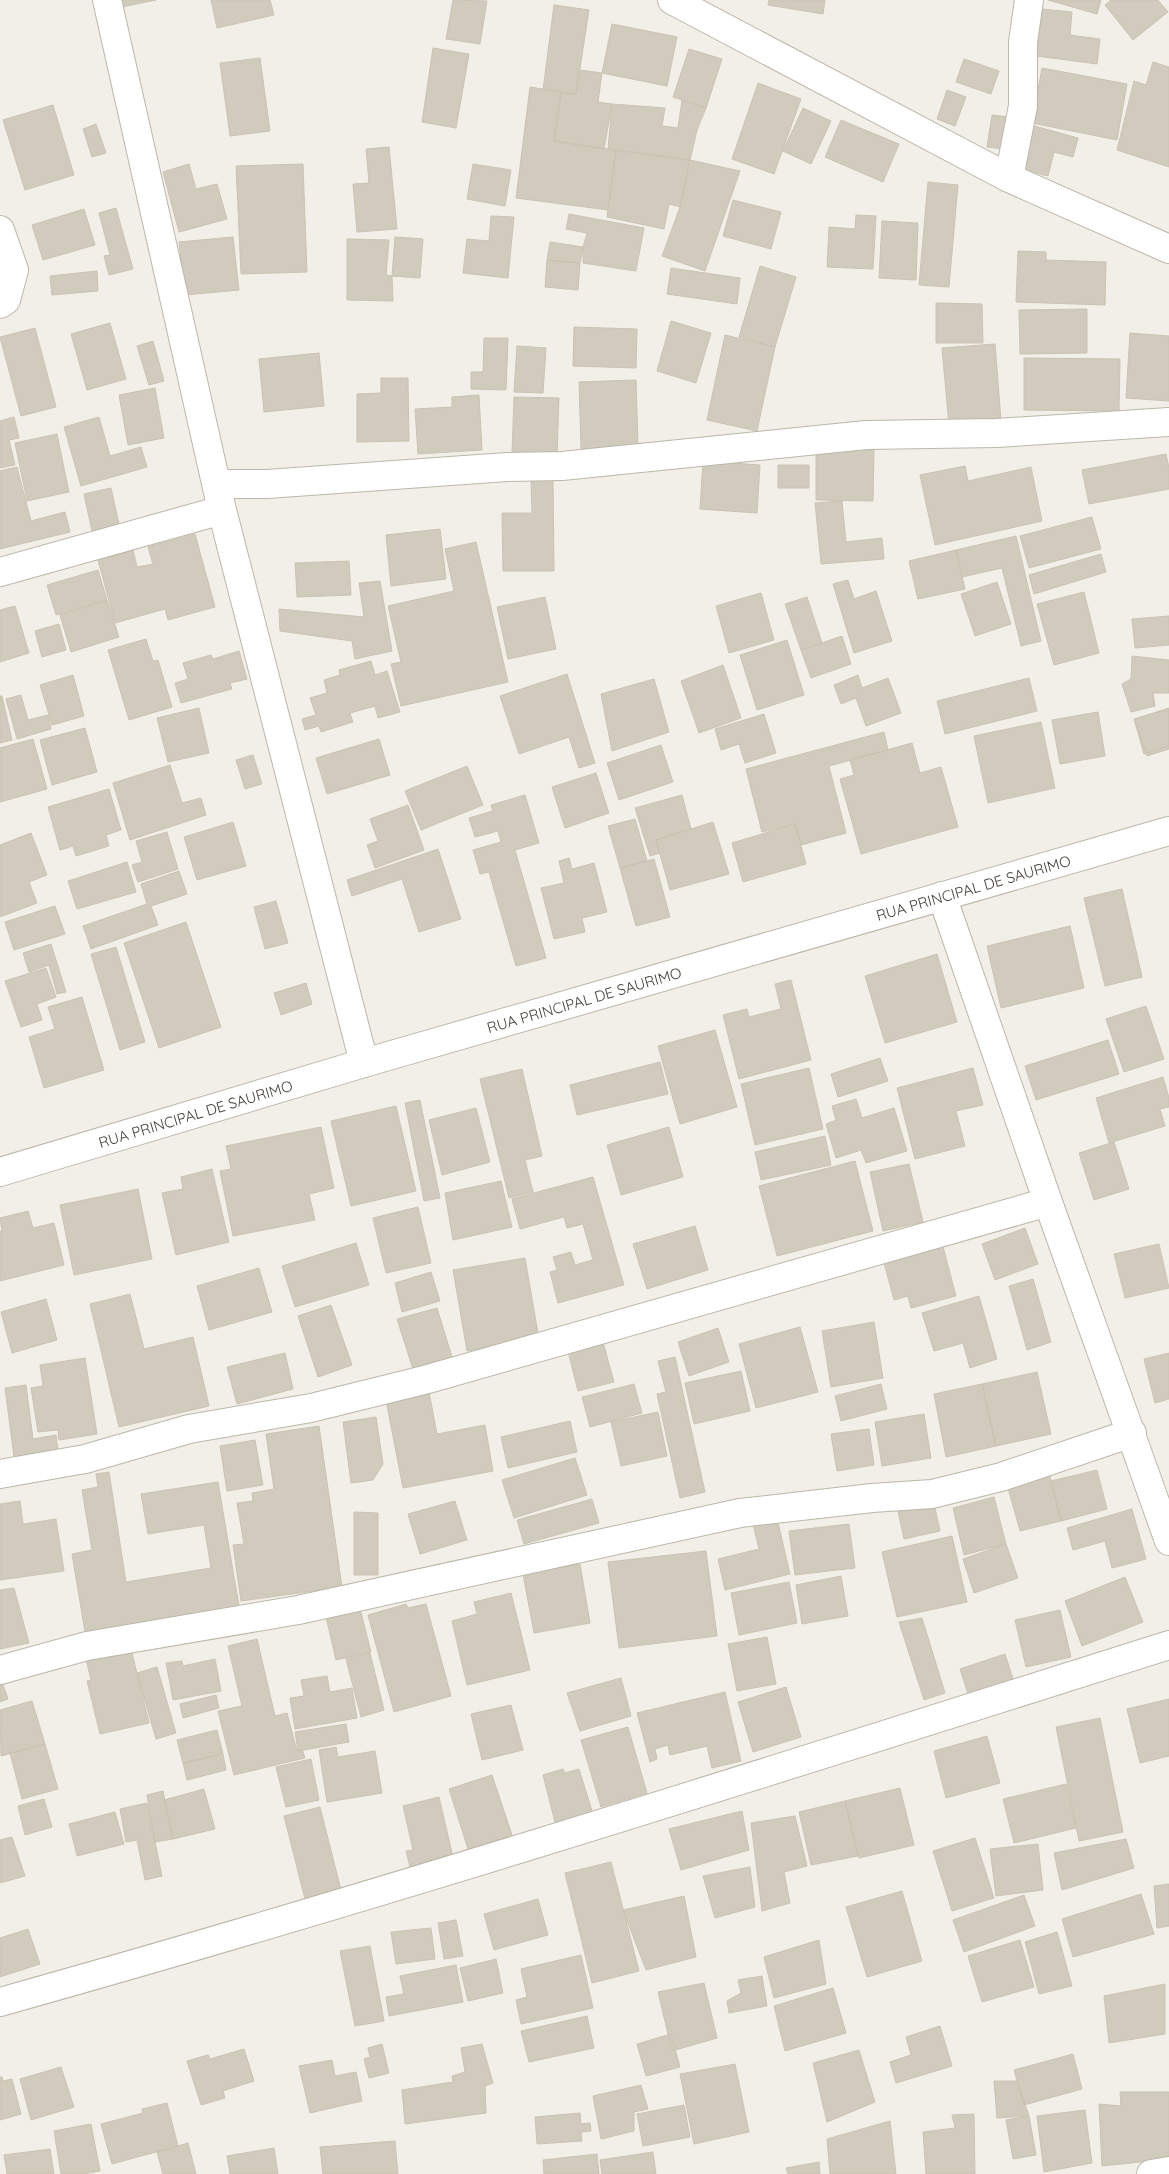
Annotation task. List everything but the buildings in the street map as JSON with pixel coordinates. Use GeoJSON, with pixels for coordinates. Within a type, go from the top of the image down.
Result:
{"type":"FeatureCollection","features":[{"type":"Feature","properties":{"kind":"street"},"geometry":{"type":"LineString","coordinates":[[107,0],[218,484],[222,510],[364,1063]]}},
{"type":"Feature","properties":{"kind":"street"},"geometry":{"type":"LineString","coordinates":[[672,0],[1008,178],[1162,244],[1169,249]]}},
{"type":"Feature","properties":{"kind":"street"},"geometry":{"type":"LineString","coordinates":[[1008,178],[1023,106],[1023,42],[1029,0]]}},
{"type":"Feature","properties":{"kind":"street"},"geometry":{"type":"LineString","coordinates":[[0,230],[14,270],[6,300],[0,304]]}},
{"type":"Feature","properties":{"kind":"street"},"geometry":{"type":"LineString","coordinates":[[218,484],[268,484],[507,467],[562,466],[866,435],[996,433],[1169,422]]}},
{"type":"Feature","properties":{"kind":"street"},"geometry":{"type":"LineString","coordinates":[[0,572],[222,510]]}},
{"type":"Feature","properties":{"kind":"street","name":"RUA PRINCIPAL DE SAURIMO"},"geometry":{"type":"LineString","coordinates":[[0,1172],[364,1063],[1169,831]]}},
{"type":"Feature","properties":{"kind":"street"},"geometry":{"type":"LineString","coordinates":[[942,896],[1048,1202],[1169,1541]]}},
{"type":"Feature","properties":{"kind":"street"},"geometry":{"type":"LineString","coordinates":[[0,1474],[85,1460],[189,1428],[311,1408],[428,1379],[1048,1202]]}},
{"type":"Feature","properties":{"kind":"street"},"geometry":{"type":"LineString","coordinates":[[0,1670],[87,1646],[298,1610],[740,1513],[872,1498],[932,1494],[1001,1477],[1132,1433]]}},
{"type":"Feature","properties":{"kind":"street"},"geometry":{"type":"LineString","coordinates":[[0,2002],[175,1953],[548,1842],[1169,1645]]}},
{"type":"Feature","properties":{"kind":"street"},"geometry":{"type":"LineString","coordinates":[[1151,2174],[1169,2172]]}}]}
